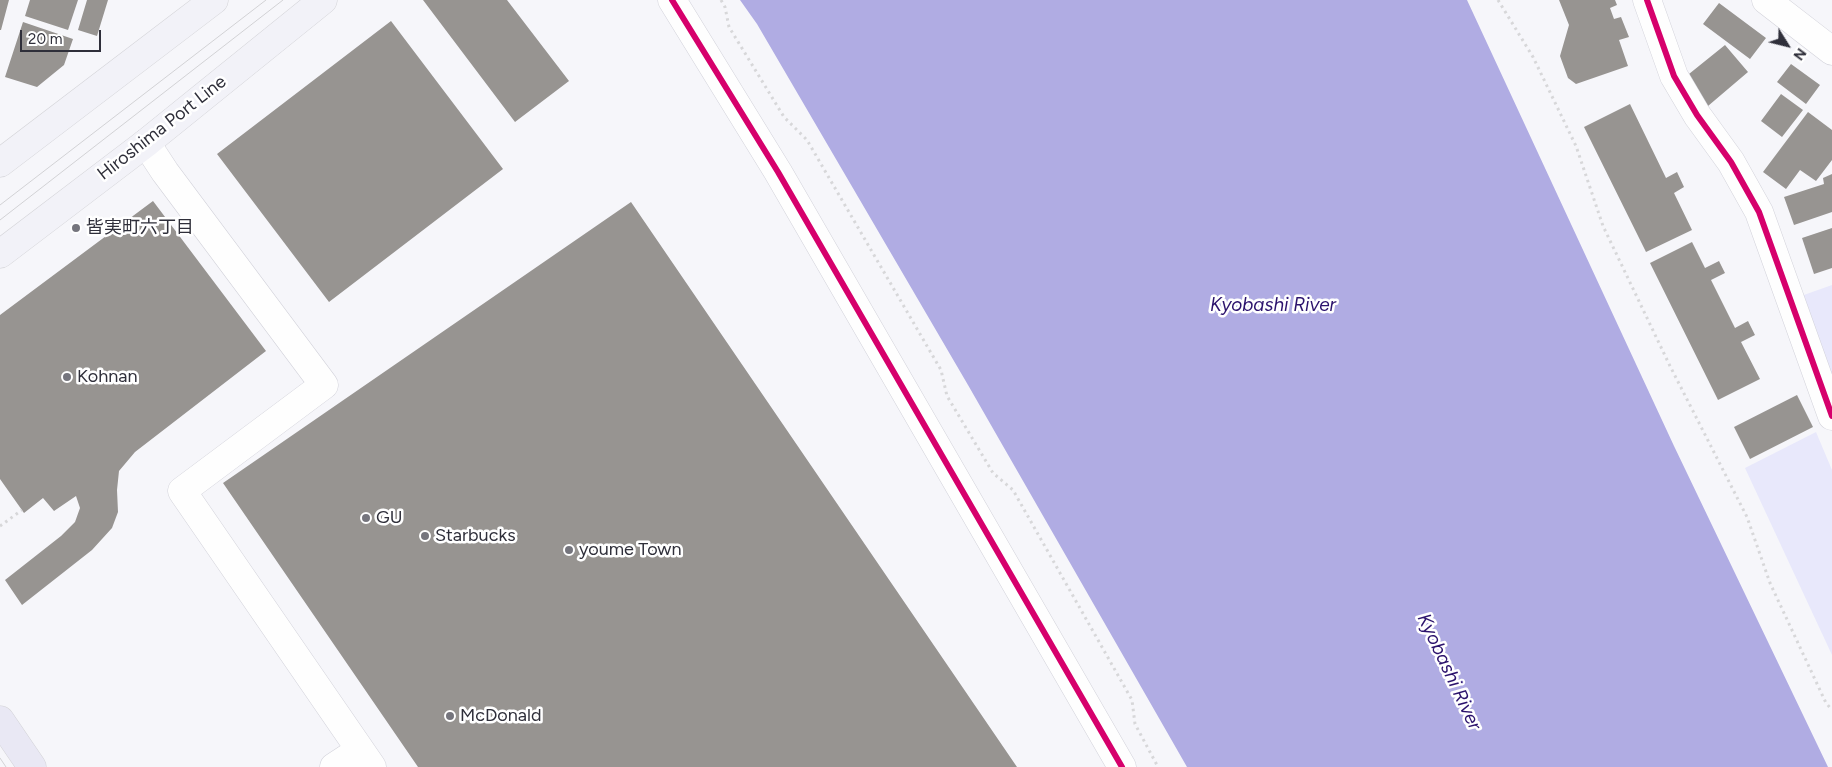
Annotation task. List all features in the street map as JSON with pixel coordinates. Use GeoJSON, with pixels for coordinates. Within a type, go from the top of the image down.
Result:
{"type":"FeatureCollection","features":[{"type":"Feature","properties":{"kind":"highway"},"geometry":{"type":"LineString","coordinates":[[0,720],[32,767]]}},
{"type":"Feature","properties":{"kind":"main road"},"geometry":{"type":"LineString","coordinates":[[0,163],[214,0]]}},
{"type":"Feature","properties":{"kind":"main road","name":"Hiroshima Port Line"},"geometry":{"type":"LineString","coordinates":[[0,254],[146,143],[323,0]]}},
{"type":"Feature","properties":{"kind":"street"},"geometry":{"type":"LineString","coordinates":[[672,0],[778,172],[1122,767]]}},
{"type":"Feature","properties":{"kind":"street"},"geometry":{"type":"LineString","coordinates":[[1647,0],[1674,76],[1697,115],[1731,162],[1759,212],[1832,416]]}},
{"type":"Feature","properties":{"kind":"street"},"geometry":{"type":"LineString","coordinates":[[1779,4],[1832,51]]}},
{"type":"Feature","properties":{"kind":"street"},"geometry":{"type":"LineString","coordinates":[[146,143],[165,172],[324,385],[182,491],[366,758],[334,767]]}},
{"type":"Feature","properties":{"kind":"path"},"geometry":{"type":"LineString","coordinates":[[721,0],[726,7],[728,27],[784,117],[807,140],[941,370],[946,396],[993,473],[1013,490],[1132,700],[1135,724],[1158,767]]}},
{"type":"Feature","properties":{"kind":"path"},"geometry":{"type":"LineString","coordinates":[[1498,0],[1533,57],[1576,146],[1603,226],[1670,366],[1748,517],[1770,583],[1826,703],[1832,710]]}},
{"type":"Feature","properties":{"kind":"path"},"geometry":{"type":"LineString","coordinates":[[0,526],[22,510]]}},
{"type":"Feature","properties":{"kind":"shaded area"},"geometry":{"type":"Polygon","coordinates":[[[1832,285],[1832,389],[1801,296],[1832,285]]]}},
{"type":"Feature","properties":{"kind":"shaded area"},"geometry":{"type":"Polygon","coordinates":[[[1816,432],[1832,470],[1832,655],[1745,468],[1816,432]]]}},
{"type":"Feature","properties":{"kind":"water","name":"Kyobashi River"},"geometry":{"type":"Polygon","coordinates":[[[740,0],[1467,0],[1674,446],[1828,767],[1187,767],[968,385],[757,24],[740,0]]]}},
{"type":"Feature","properties":{"kind":"building"},"geometry":{"type":"Polygon","coordinates":[[[0,0],[9,0],[1,30],[0,30],[0,0]]]}},
{"type":"Feature","properties":{"kind":"building"},"geometry":{"type":"Polygon","coordinates":[[[30,0],[78,0],[68,30],[25,16],[30,0]]]}},
{"type":"Feature","properties":{"kind":"building"},"geometry":{"type":"Polygon","coordinates":[[[87,0],[108,0],[97,36],[78,30],[87,0]]]}},
{"type":"Feature","properties":{"kind":"building"},"geometry":{"type":"Polygon","coordinates":[[[423,0],[507,0],[569,81],[515,122],[423,0]]]}},
{"type":"Feature","properties":{"kind":"building"},"geometry":{"type":"Polygon","coordinates":[[[1559,0],[1615,0],[1617,5],[1610,8],[1614,19],[1621,17],[1629,37],[1619,40],[1628,66],[1576,84],[1568,78],[1560,56],[1569,25],[1559,0]]]}},
{"type":"Feature","properties":{"kind":"building"},"geometry":{"type":"Polygon","coordinates":[[[1719,3],[1766,38],[1750,59],[1703,24],[1719,3]]]}},
{"type":"Feature","properties":{"kind":"building"},"geometry":{"type":"Polygon","coordinates":[[[391,21],[503,169],[329,302],[217,154],[391,21]]]}},
{"type":"Feature","properties":{"kind":"building"},"geometry":{"type":"Polygon","coordinates":[[[23,22],[73,39],[64,65],[37,87],[5,77],[23,22]]]}},
{"type":"Feature","properties":{"kind":"building"},"geometry":{"type":"Polygon","coordinates":[[[1725,45],[1748,72],[1708,106],[1684,78],[1725,45]]]}},
{"type":"Feature","properties":{"kind":"building"},"geometry":{"type":"Polygon","coordinates":[[[1791,64],[1820,85],[1806,104],[1777,82],[1791,64]]]}},
{"type":"Feature","properties":{"kind":"building"},"geometry":{"type":"Polygon","coordinates":[[[1781,94],[1803,110],[1782,137],[1761,121],[1781,94]]]}},
{"type":"Feature","properties":{"kind":"building"},"geometry":{"type":"Polygon","coordinates":[[[1630,104],[1666,178],[1677,172],[1684,187],[1674,193],[1692,230],[1646,252],[1584,127],[1630,104]]]}},
{"type":"Feature","properties":{"kind":"building"},"geometry":{"type":"Polygon","coordinates":[[[1808,112],[1832,130],[1832,160],[1816,181],[1800,170],[1786,189],[1763,172],[1808,112]]]}},
{"type":"Feature","properties":{"kind":"building"},"geometry":{"type":"Polygon","coordinates":[[[1832,174],[1832,212],[1794,225],[1784,197],[1824,184],[1823,178],[1832,174]]]}},
{"type":"Feature","properties":{"kind":"building"},"geometry":{"type":"Polygon","coordinates":[[[153,201],[266,351],[135,452],[119,471],[117,490],[118,512],[112,528],[92,550],[22,605],[5,580],[61,536],[75,522],[80,508],[76,496],[54,511],[43,498],[24,513],[0,479],[0,315],[153,201]]]}},
{"type":"Feature","properties":{"kind":"building","name":"youme Town"},"geometry":{"type":"Polygon","coordinates":[[[631,202],[1017,767],[418,767],[223,483],[631,202]]]}},
{"type":"Feature","properties":{"kind":"building"},"geometry":{"type":"Polygon","coordinates":[[[1832,228],[1832,268],[1814,274],[1802,238],[1832,228]]]}},
{"type":"Feature","properties":{"kind":"building"},"geometry":{"type":"Polygon","coordinates":[[[1692,242],[1705,268],[1719,261],[1725,273],[1711,280],[1735,328],[1748,321],[1755,335],[1741,342],[1760,379],[1718,400],[1650,263],[1692,242]]]}},
{"type":"Feature","properties":{"kind":"building"},"geometry":{"type":"Polygon","coordinates":[[[1797,395],[1813,427],[1750,459],[1734,427],[1797,395]]]}},
{"type":"Feature","properties":{"kind":"tram line"},"geometry":{"type":"LineString","coordinates":[[0,205],[266,0]]}},
{"type":"Feature","properties":{"kind":"tram line"},"geometry":{"type":"LineString","coordinates":[[0,220],[283,0]]}},
{"type":"Feature","properties":{"kind":"tram line"},"geometry":{"type":"LineString","coordinates":[[0,758],[6,767]]}},
{"type":"Feature","properties":{"kind":"cycle path"},"geometry":{"type":"LineString","coordinates":[[672,0],[778,172],[1122,767]]}},
{"type":"Feature","properties":{"kind":"cycle path"},"geometry":{"type":"LineString","coordinates":[[1647,0],[1674,76],[1697,115],[1731,162],[1759,212],[1832,416]]}},
{"type":"Feature","properties":{"kind":"place","name":"皆実町六丁目"},"geometry":{"type":"Point","coordinates":[76,228]}},
{"type":"Feature","properties":{"kind":"place","name":"Kohnan"},"geometry":{"type":"Point","coordinates":[67,377]}},
{"type":"Feature","properties":{"kind":"place","name":"GU"},"geometry":{"type":"Point","coordinates":[366,518]}},
{"type":"Feature","properties":{"kind":"place","name":"Starbucks"},"geometry":{"type":"Point","coordinates":[425,536]}},
{"type":"Feature","properties":{"kind":"place","name":"youme Town"},"geometry":{"type":"Point","coordinates":[569,550]}},
{"type":"Feature","properties":{"kind":"place","name":"McDonald"},"geometry":{"type":"Point","coordinates":[450,716]}}]}
